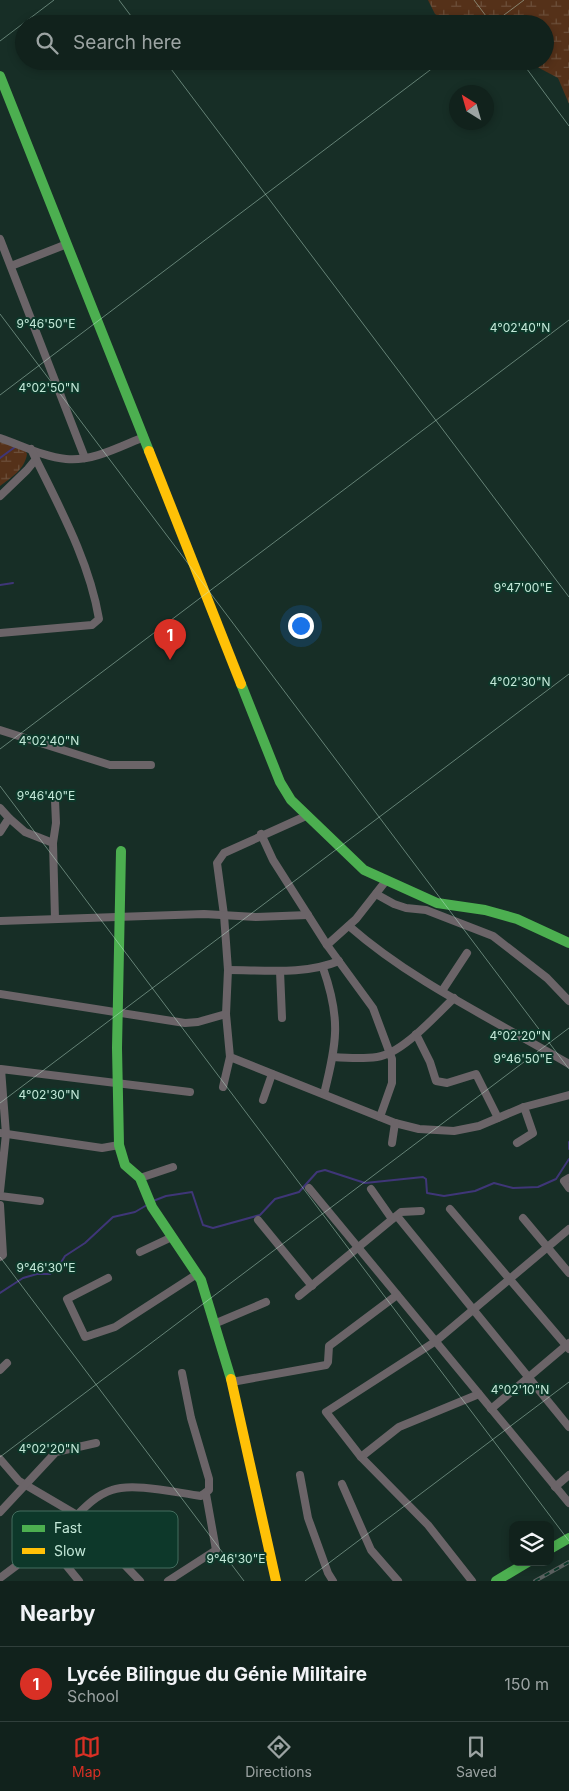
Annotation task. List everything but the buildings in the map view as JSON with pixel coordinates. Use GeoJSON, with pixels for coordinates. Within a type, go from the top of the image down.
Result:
{"type":"FeatureCollection","features":[{"type":"Feature","properties":{"kind":"main road"},"geometry":{"type":"LineString","coordinates":[[0,76],[280,782],[291,800],[354,862],[385,882],[446,906],[486,910],[517,919],[569,944]]}},
{"type":"Feature","properties":{"kind":"main road"},"geometry":{"type":"LineString","coordinates":[[121,851],[117,1012],[119,1145],[125,1165],[140,1178],[150,1202],[197,1274],[232,1382],[276,1581]]}},
{"type":"Feature","properties":{"kind":"main road"},"geometry":{"type":"LineString","coordinates":[[554,1547],[569,1538]]}},
{"type":"Feature","properties":{"kind":"main road"},"geometry":{"type":"LineString","coordinates":[[496,1581],[521,1566]]}},
{"type":"Feature","properties":{"kind":"street"},"geometry":{"type":"LineString","coordinates":[[0,239],[85,458]]}},
{"type":"Feature","properties":{"kind":"street"},"geometry":{"type":"LineString","coordinates":[[11,266],[67,244]]}},
{"type":"Feature","properties":{"kind":"street"},"geometry":{"type":"LineString","coordinates":[[0,438],[65,459],[85,458],[144,437]]}},
{"type":"Feature","properties":{"kind":"street"},"geometry":{"type":"LineString","coordinates":[[0,633],[92,625],[99,619],[94,590],[74,540],[31,449]]}},
{"type":"Feature","properties":{"kind":"street"},"geometry":{"type":"LineString","coordinates":[[0,496],[36,459]]}},
{"type":"Feature","properties":{"kind":"street"},"geometry":{"type":"LineString","coordinates":[[0,730],[110,765],[151,765]]}},
{"type":"Feature","properties":{"kind":"street"},"geometry":{"type":"LineString","coordinates":[[55,800],[56,823],[53,843],[55,919]]}},
{"type":"Feature","properties":{"kind":"street"},"geometry":{"type":"LineString","coordinates":[[0,808],[25,832],[53,843]]}},
{"type":"Feature","properties":{"kind":"street"},"geometry":{"type":"LineString","coordinates":[[223,1087],[230,1058],[226,1014],[228,970],[224,915],[217,863],[219,858],[261,834],[306,816]]}},
{"type":"Feature","properties":{"kind":"street"},"geometry":{"type":"LineString","coordinates":[[0,832],[9,818]]}},
{"type":"Feature","properties":{"kind":"street"},"geometry":{"type":"LineString","coordinates":[[261,834],[273,860],[327,945],[373,1008],[390,1054],[392,1082],[380,1118]]}},
{"type":"Feature","properties":{"kind":"street"},"geometry":{"type":"LineString","coordinates":[[327,945],[349,926],[385,882]]}},
{"type":"Feature","properties":{"kind":"street"},"geometry":{"type":"LineString","coordinates":[[376,894],[394,904],[406,908],[426,910],[493,936],[547,978],[569,1001]]}},
{"type":"Feature","properties":{"kind":"street"},"geometry":{"type":"LineString","coordinates":[[0,921],[224,915],[256,917],[308,914]]}},
{"type":"Feature","properties":{"kind":"street"},"geometry":{"type":"LineString","coordinates":[[349,926],[366,941],[442,991],[569,1064]]}},
{"type":"Feature","properties":{"kind":"street"},"geometry":{"type":"LineString","coordinates":[[442,991],[467,953]]}},
{"type":"Feature","properties":{"kind":"street"},"geometry":{"type":"LineString","coordinates":[[228,970],[280,971],[322,968],[339,961]]}},
{"type":"Feature","properties":{"kind":"street"},"geometry":{"type":"LineString","coordinates":[[322,968],[332,995],[336,1021],[333,1058],[324,1094]]}},
{"type":"Feature","properties":{"kind":"street"},"geometry":{"type":"LineString","coordinates":[[280,971],[282,1018]]}},
{"type":"Feature","properties":{"kind":"street"},"geometry":{"type":"LineString","coordinates":[[0,994],[184,1023],[198,1022],[226,1014]]}},
{"type":"Feature","properties":{"kind":"street"},"geometry":{"type":"LineString","coordinates":[[333,1058],[377,1057],[390,1054],[416,1034],[454,998]]}},
{"type":"Feature","properties":{"kind":"street"},"geometry":{"type":"LineString","coordinates":[[416,1034],[430,1062],[436,1081],[447,1083],[476,1074],[498,1118]]}},
{"type":"Feature","properties":{"kind":"street"},"geometry":{"type":"LineString","coordinates":[[230,1058],[380,1118],[419,1129],[454,1131],[479,1126],[524,1107],[569,1095]]}},
{"type":"Feature","properties":{"kind":"street"},"geometry":{"type":"LineString","coordinates":[[0,1191],[3,1134],[0,1067],[190,1092]]}},
{"type":"Feature","properties":{"kind":"street"},"geometry":{"type":"LineString","coordinates":[[263,1100],[272,1074]]}},
{"type":"Feature","properties":{"kind":"street"},"geometry":{"type":"LineString","coordinates":[[517,1143],[533,1133],[524,1107]]}},
{"type":"Feature","properties":{"kind":"street"},"geometry":{"type":"LineString","coordinates":[[392,1143],[395,1123]]}},
{"type":"Feature","properties":{"kind":"street"},"geometry":{"type":"LineString","coordinates":[[3,1134],[102,1148],[119,1145]]}},
{"type":"Feature","properties":{"kind":"street"},"geometry":{"type":"LineString","coordinates":[[140,1178],[173,1167]]}},
{"type":"Feature","properties":{"kind":"street"},"geometry":{"type":"LineString","coordinates":[[569,1178],[564,1181],[569,1188]]}},
{"type":"Feature","properties":{"kind":"street"},"geometry":{"type":"LineString","coordinates":[[310,1188],[569,1503]]}},
{"type":"Feature","properties":{"kind":"street"},"geometry":{"type":"LineString","coordinates":[[371,1189],[474,1310],[569,1427]]}},
{"type":"Feature","properties":{"kind":"street"},"geometry":{"type":"LineString","coordinates":[[0,1196],[40,1201]]}},
{"type":"Feature","properties":{"kind":"street"},"geometry":{"type":"LineString","coordinates":[[0,1206],[3,1255],[0,1257]]}},
{"type":"Feature","properties":{"kind":"street"},"geometry":{"type":"LineString","coordinates":[[450,1209],[568,1346],[491,1409]]}},
{"type":"Feature","properties":{"kind":"street"},"geometry":{"type":"LineString","coordinates":[[299,1296],[401,1212],[421,1211]]}},
{"type":"Feature","properties":{"kind":"street"},"geometry":{"type":"LineString","coordinates":[[523,1218],[569,1272]]}},
{"type":"Feature","properties":{"kind":"street"},"geometry":{"type":"LineString","coordinates":[[258,1220],[312,1286]]}},
{"type":"Feature","properties":{"kind":"street"},"geometry":{"type":"LineString","coordinates":[[472,1581],[428,1525],[361,1456],[326,1412],[436,1342],[569,1229]]}},
{"type":"Feature","properties":{"kind":"street"},"geometry":{"type":"LineString","coordinates":[[140,1252],[172,1236]]}},
{"type":"Feature","properties":{"kind":"street"},"geometry":{"type":"LineString","coordinates":[[108,1278],[67,1299],[84,1337],[115,1327],[197,1274]]}},
{"type":"Feature","properties":{"kind":"street"},"geometry":{"type":"LineString","coordinates":[[232,1382],[328,1364],[328,1346],[398,1295]]}},
{"type":"Feature","properties":{"kind":"street"},"geometry":{"type":"LineString","coordinates":[[214,1324],[266,1302]]}},
{"type":"Feature","properties":{"kind":"street"},"geometry":{"type":"LineString","coordinates":[[0,1370],[7,1363]]}},
{"type":"Feature","properties":{"kind":"street"},"geometry":{"type":"LineString","coordinates":[[84,1511],[96,1498],[113,1490],[130,1488],[201,1496],[209,1490],[209,1479],[191,1418],[182,1372]]}},
{"type":"Feature","properties":{"kind":"street"},"geometry":{"type":"LineString","coordinates":[[361,1456],[399,1427],[479,1394]]}},
{"type":"Feature","properties":{"kind":"street"},"geometry":{"type":"LineString","coordinates":[[0,1512],[56,1452],[96,1443]]}},
{"type":"Feature","properties":{"kind":"street"},"geometry":{"type":"LineString","coordinates":[[0,1459],[17,1479],[69,1511]]}},
{"type":"Feature","properties":{"kind":"street"},"geometry":{"type":"LineString","coordinates":[[555,1487],[569,1474]]}},
{"type":"Feature","properties":{"kind":"street"},"geometry":{"type":"LineString","coordinates":[[300,1475],[308,1518],[328,1573],[333,1581]]}},
{"type":"Feature","properties":{"kind":"street"},"geometry":{"type":"LineString","coordinates":[[342,1484],[371,1550],[398,1581]]}},
{"type":"Feature","properties":{"kind":"street"},"geometry":{"type":"LineString","coordinates":[[168,1581],[216,1550],[206,1494]]}},
{"type":"Feature","properties":{"kind":"street"},"geometry":{"type":"LineString","coordinates":[[0,1578],[12,1567]]}},
{"type":"Feature","properties":{"kind":"street"},"geometry":{"type":"LineString","coordinates":[[68,1568],[79,1581]]}},
{"type":"Feature","properties":{"kind":"street"},"geometry":{"type":"LineString","coordinates":[[128,1568],[140,1581]]}},
{"type":"Feature","properties":{"kind":"green space"},"geometry":{"type":"Polygon","coordinates":[[[428,0],[569,0],[569,104],[558,78],[543,70],[554,70],[554,15],[435,14],[428,0]]]}},
{"type":"Feature","properties":{"kind":"green space"},"geometry":{"type":"Polygon","coordinates":[[[0,442],[24,449],[27,454],[20,469],[0,486],[0,442]]]}},
{"type":"Feature","properties":{"kind":"waterway"},"geometry":{"type":"LineString","coordinates":[[0,458],[15,447]]}},
{"type":"Feature","properties":{"kind":"waterway"},"geometry":{"type":"LineString","coordinates":[[0,585],[13,583]]}},
{"type":"Feature","properties":{"kind":"waterway"},"geometry":{"type":"LineString","coordinates":[[569,1142],[569,1149]]}},
{"type":"Feature","properties":{"kind":"waterway"},"geometry":{"type":"LineString","coordinates":[[153,1201],[166,1196],[192,1192],[203,1225],[213,1228],[260,1215],[275,1199],[299,1192],[317,1172],[325,1170],[365,1183],[423,1177],[426,1179],[427,1193],[444,1196],[475,1191],[494,1183],[513,1188],[538,1187],[556,1179],[569,1159]]}},
{"type":"Feature","properties":{"kind":"waterway"},"geometry":{"type":"LineString","coordinates":[[0,1293],[23,1278],[37,1274],[50,1274],[57,1269],[65,1256],[85,1243],[113,1217],[135,1212],[147,1205]]}},
{"type":"Feature","properties":{"kind":"railway"},"geometry":{"type":"LineString","coordinates":[[535,1581],[569,1562]]}},
{"type":"Feature","properties":{"kind":"traffic: fast"},"geometry":{"type":"LineString","coordinates":[[0,76],[149,451]]}},
{"type":"Feature","properties":{"kind":"traffic: fast"},"geometry":{"type":"LineString","coordinates":[[241,684],[280,782],[291,800],[364,870],[437,903],[485,910],[517,919],[569,943]]}},
{"type":"Feature","properties":{"kind":"traffic: fast"},"geometry":{"type":"LineString","coordinates":[[121,851],[117,1048],[119,1145],[125,1165],[140,1178],[152,1207],[201,1280],[231,1379]]}},
{"type":"Feature","properties":{"kind":"traffic: fast"},"geometry":{"type":"LineString","coordinates":[[554,1547],[569,1538]]}},
{"type":"Feature","properties":{"kind":"traffic: fast"},"geometry":{"type":"LineString","coordinates":[[496,1581],[521,1566]]}},
{"type":"Feature","properties":{"kind":"traffic: slow"},"geometry":{"type":"LineString","coordinates":[[149,451],[241,684]]}},
{"type":"Feature","properties":{"kind":"traffic: slow"},"geometry":{"type":"LineString","coordinates":[[231,1379],[276,1581]]}},
{"type":"Feature","properties":{"kind":"place","name":"Lycée Bilingue du Génie Militaire"},"geometry":{"type":"Point","coordinates":[170,660]}}]}
